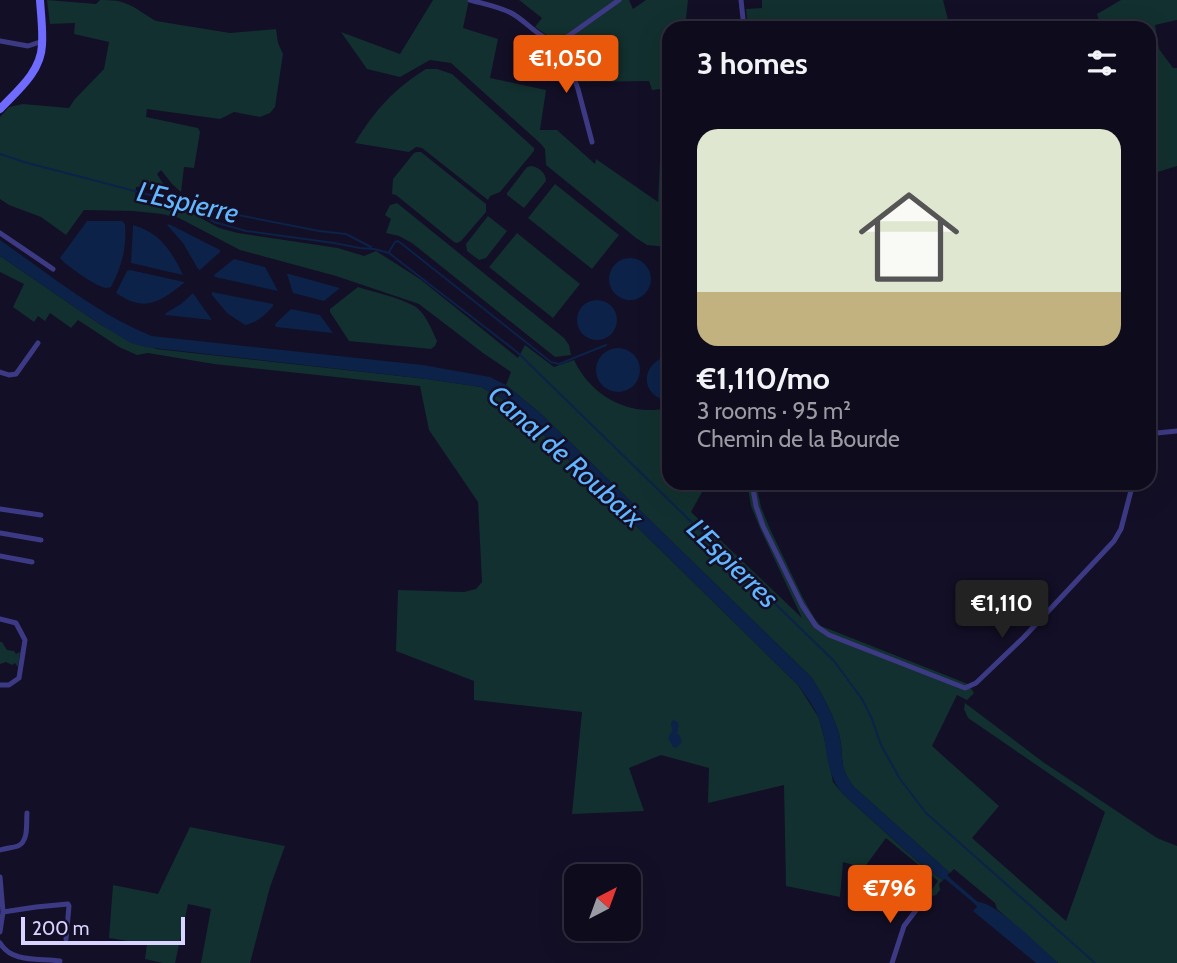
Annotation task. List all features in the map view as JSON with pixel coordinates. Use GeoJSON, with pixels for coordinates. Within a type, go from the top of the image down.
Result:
{"type":"FeatureCollection","features":[{"type":"Feature","properties":{"kind":"street"},"geometry":{"type":"LineString","coordinates":[[470,0],[512,13],[546,39],[554,41],[561,40],[599,16],[618,0]]}},
{"type":"Feature","properties":{"kind":"street"},"geometry":{"type":"LineString","coordinates":[[741,0],[743,21]]}},
{"type":"Feature","properties":{"kind":"street"},"geometry":{"type":"LineString","coordinates":[[0,109],[35,69],[40,57],[43,41],[38,1]]}},
{"type":"Feature","properties":{"kind":"street"},"geometry":{"type":"LineString","coordinates":[[561,40],[592,142]]}},
{"type":"Feature","properties":{"kind":"street"},"geometry":{"type":"LineString","coordinates":[[0,41],[28,46],[43,41]]}},
{"type":"Feature","properties":{"kind":"street"},"geometry":{"type":"LineString","coordinates":[[0,233],[53,269]]}},
{"type":"Feature","properties":{"kind":"street"},"geometry":{"type":"LineString","coordinates":[[0,372],[16,374],[38,343]]}},
{"type":"Feature","properties":{"kind":"street"},"geometry":{"type":"LineString","coordinates":[[1156,434],[1177,431]]}},
{"type":"Feature","properties":{"kind":"street"},"geometry":{"type":"LineString","coordinates":[[753,490],[767,536],[806,612],[819,629],[965,688],[976,683],[1024,637],[1114,541],[1121,529],[1131,490]]}},
{"type":"Feature","properties":{"kind":"street"},"geometry":{"type":"LineString","coordinates":[[0,509],[41,515]]}},
{"type":"Feature","properties":{"kind":"street"},"geometry":{"type":"LineString","coordinates":[[0,533],[41,540]]}},
{"type":"Feature","properties":{"kind":"street"},"geometry":{"type":"LineString","coordinates":[[0,556],[32,562]]}},
{"type":"Feature","properties":{"kind":"street"},"geometry":{"type":"LineString","coordinates":[[0,620],[16,623],[25,640],[19,678],[9,685],[0,685]]}},
{"type":"Feature","properties":{"kind":"street"},"geometry":{"type":"LineString","coordinates":[[0,850],[23,842],[27,813]]}},
{"type":"Feature","properties":{"kind":"street"},"geometry":{"type":"LineString","coordinates":[[0,877],[3,912],[0,932]]}},
{"type":"Feature","properties":{"kind":"street"},"geometry":{"type":"LineString","coordinates":[[3,912],[68,904],[66,939]]}},
{"type":"Feature","properties":{"kind":"street"},"geometry":{"type":"LineString","coordinates":[[892,963],[904,926],[920,905]]}},
{"type":"Feature","properties":{"kind":"street"},"geometry":{"type":"LineString","coordinates":[[0,943],[7,954],[20,961],[60,961]]}},
{"type":"Feature","properties":{"kind":"green space"},"geometry":{"type":"Polygon","coordinates":[[[47,0],[96,4],[100,0],[123,2],[156,21],[230,33],[276,29],[283,54],[275,107],[270,113],[260,117],[234,112],[220,119],[147,109],[146,117],[198,128],[200,132],[194,168],[184,167],[181,192],[161,170],[157,174],[167,190],[154,186],[136,187],[135,199],[184,209],[219,228],[238,233],[338,248],[364,256],[376,251],[420,279],[518,358],[525,345],[554,367],[574,360],[590,384],[613,401],[639,409],[662,409],[662,490],[703,490],[691,512],[802,618],[759,526],[748,490],[757,490],[770,529],[803,598],[821,626],[968,684],[974,693],[967,700],[957,695],[932,746],[999,806],[972,838],[1066,921],[1105,812],[968,718],[964,709],[965,703],[1043,762],[1157,838],[1177,846],[1177,963],[1058,963],[997,909],[995,903],[954,869],[950,873],[849,780],[843,767],[837,727],[812,678],[540,413],[506,385],[511,372],[419,304],[336,276],[240,250],[179,218],[133,211],[84,210],[66,235],[41,217],[0,199],[0,117],[9,107],[23,104],[69,108],[104,69],[109,42],[74,34],[75,23],[50,24],[47,0]]]}},
{"type":"Feature","properties":{"kind":"green space"},"geometry":{"type":"Polygon","coordinates":[[[433,0],[469,0],[463,28],[498,39],[490,78],[546,90],[540,130],[557,130],[595,164],[596,159],[658,202],[662,139],[662,246],[647,245],[636,238],[546,165],[545,149],[540,143],[451,63],[430,60],[400,77],[367,69],[341,32],[400,54],[433,0]]]}},
{"type":"Feature","properties":{"kind":"green space"},"geometry":{"type":"Polygon","coordinates":[[[519,0],[629,0],[633,9],[646,0],[688,0],[686,19],[689,21],[662,21],[662,89],[652,90],[649,81],[579,82],[562,37],[551,37],[535,27],[542,18],[519,0]]]}},
{"type":"Feature","properties":{"kind":"green space"},"geometry":{"type":"Polygon","coordinates":[[[762,0],[943,0],[948,21],[747,21],[746,9],[762,8],[762,0]]]}},
{"type":"Feature","properties":{"kind":"green space"},"geometry":{"type":"Polygon","coordinates":[[[1121,0],[1177,0],[1177,20],[1156,25],[1156,21],[1099,21],[1097,14],[1121,0]]]}},
{"type":"Feature","properties":{"kind":"green space"},"geometry":{"type":"Polygon","coordinates":[[[1156,31],[1159,49],[1173,68],[1177,68],[1177,166],[1156,173],[1156,31]]]}},
{"type":"Feature","properties":{"kind":"green space"},"geometry":{"type":"Polygon","coordinates":[[[426,69],[452,74],[534,148],[500,192],[490,196],[488,200],[422,148],[416,147],[409,152],[355,143],[386,102],[426,69]]]}},
{"type":"Feature","properties":{"kind":"green space"},"geometry":{"type":"Polygon","coordinates":[[[417,152],[421,152],[486,204],[486,212],[457,243],[392,194],[393,179],[417,152]]]}},
{"type":"Feature","properties":{"kind":"green space"},"geometry":{"type":"Polygon","coordinates":[[[527,167],[542,171],[546,181],[524,208],[507,193],[527,167]]]}},
{"type":"Feature","properties":{"kind":"green space"},"geometry":{"type":"Polygon","coordinates":[[[555,184],[619,235],[592,269],[528,218],[555,184]]]}},
{"type":"Feature","properties":{"kind":"green space"},"geometry":{"type":"Polygon","coordinates":[[[397,203],[564,338],[571,355],[555,357],[412,243],[386,233],[391,219],[385,215],[390,205],[397,203]]]}},
{"type":"Feature","properties":{"kind":"green space"},"geometry":{"type":"Polygon","coordinates":[[[488,216],[507,231],[486,258],[479,260],[467,251],[466,244],[488,216]]]}},
{"type":"Feature","properties":{"kind":"green space"},"geometry":{"type":"Polygon","coordinates":[[[517,233],[580,284],[553,318],[489,267],[517,233]]]}},
{"type":"Feature","properties":{"kind":"green space"},"geometry":{"type":"Polygon","coordinates":[[[0,256],[101,325],[156,349],[481,387],[512,404],[798,685],[819,718],[833,782],[925,868],[943,880],[939,884],[940,890],[936,895],[926,898],[938,881],[886,838],[864,868],[843,862],[840,897],[786,886],[784,785],[708,803],[709,768],[661,755],[629,768],[644,811],[572,814],[582,712],[474,700],[474,681],[396,651],[398,590],[464,592],[476,589],[482,582],[478,502],[429,430],[420,386],[214,364],[148,353],[137,355],[119,347],[78,320],[71,328],[50,313],[45,321],[38,316],[34,322],[13,307],[24,284],[0,272],[0,256]]]}},
{"type":"Feature","properties":{"kind":"green space"},"geometry":{"type":"Polygon","coordinates":[[[358,287],[417,308],[431,328],[437,341],[435,346],[431,349],[349,341],[330,309],[358,287]]]}},
{"type":"Feature","properties":{"kind":"green space"},"geometry":{"type":"Polygon","coordinates":[[[0,642],[7,650],[16,654],[20,652],[18,667],[15,663],[0,664],[0,642]]]}},
{"type":"Feature","properties":{"kind":"green space"},"geometry":{"type":"Polygon","coordinates":[[[190,827],[285,846],[270,887],[250,963],[201,963],[211,909],[188,904],[175,963],[145,959],[147,944],[109,938],[113,885],[158,894],[190,827]]]}},
{"type":"Feature","properties":{"kind":"water"},"geometry":{"type":"Polygon","coordinates":[[[87,221],[122,221],[125,224],[123,256],[111,287],[96,284],[60,258],[87,221]]]}},
{"type":"Feature","properties":{"kind":"water"},"geometry":{"type":"Polygon","coordinates":[[[133,225],[150,232],[164,244],[183,275],[131,263],[133,225]]]}},
{"type":"Feature","properties":{"kind":"water"},"geometry":{"type":"Polygon","coordinates":[[[167,225],[220,252],[198,269],[183,243],[167,225]]]}},
{"type":"Feature","properties":{"kind":"water","name":"Canal de Roubaix"},"geometry":{"type":"Polygon","coordinates":[[[0,240],[93,305],[152,336],[423,365],[490,377],[506,385],[540,413],[812,678],[834,719],[841,742],[843,767],[854,787],[950,873],[947,875],[951,879],[978,902],[986,904],[1007,918],[1058,963],[1036,963],[973,911],[977,907],[975,904],[945,879],[925,868],[842,793],[829,766],[819,719],[798,685],[512,404],[481,387],[145,347],[131,343],[0,256],[0,240]]]}},
{"type":"Feature","properties":{"kind":"water"},"geometry":{"type":"Polygon","coordinates":[[[630,258],[645,264],[651,279],[645,294],[630,300],[615,294],[609,279],[615,264],[630,258]]]}},
{"type":"Feature","properties":{"kind":"water"},"geometry":{"type":"Polygon","coordinates":[[[234,259],[265,267],[278,291],[215,277],[214,275],[234,259]]]}},
{"type":"Feature","properties":{"kind":"water"},"geometry":{"type":"Polygon","coordinates":[[[130,270],[184,283],[160,300],[135,303],[116,293],[130,270]]]}},
{"type":"Feature","properties":{"kind":"water"},"geometry":{"type":"Polygon","coordinates":[[[287,274],[340,288],[324,301],[293,293],[287,274]]]}},
{"type":"Feature","properties":{"kind":"water"},"geometry":{"type":"Polygon","coordinates":[[[212,292],[273,306],[260,318],[245,325],[227,313],[212,292]]]}},
{"type":"Feature","properties":{"kind":"water"},"geometry":{"type":"Polygon","coordinates":[[[193,293],[212,320],[165,315],[181,304],[193,293]]]}},
{"type":"Feature","properties":{"kind":"water"},"geometry":{"type":"Polygon","coordinates":[[[597,300],[605,301],[611,306],[616,312],[616,328],[611,334],[605,339],[597,340],[589,339],[583,334],[578,328],[577,320],[578,312],[583,306],[589,301],[597,300]]]}},
{"type":"Feature","properties":{"kind":"water"},"geometry":{"type":"Polygon","coordinates":[[[291,309],[320,315],[333,333],[276,327],[275,324],[291,309]]]}},
{"type":"Feature","properties":{"kind":"water"},"geometry":{"type":"Polygon","coordinates":[[[618,348],[633,355],[640,370],[633,385],[618,392],[603,385],[596,370],[603,355],[618,348]]]}},
{"type":"Feature","properties":{"kind":"water"},"geometry":{"type":"Polygon","coordinates":[[[662,358],[662,399],[653,394],[647,381],[647,374],[662,358]]]}},
{"type":"Feature","properties":{"kind":"water"},"geometry":{"type":"Polygon","coordinates":[[[673,720],[679,725],[677,733],[682,742],[676,748],[668,738],[673,720]]]}},
{"type":"Feature","properties":{"kind":"waterway","name":"L'Espierres"},"geometry":{"type":"LineString","coordinates":[[0,154],[192,206],[346,234],[371,247]]}},
{"type":"Feature","properties":{"kind":"waterway","name":"L'Espierres"},"geometry":{"type":"LineString","coordinates":[[189,205],[214,222],[246,231],[389,253],[517,352],[834,661],[862,699],[881,745],[900,779],[926,813],[1095,963]]}},
{"type":"Feature","properties":{"kind":"waterway"},"geometry":{"type":"LineString","coordinates":[[389,252],[398,241],[551,362],[559,364],[606,345]]}},
{"type":"Feature","properties":{"kind":"water label","name":"L'Espierre"},"geometry":{"type":"Point","coordinates":[188,202]}}]}
